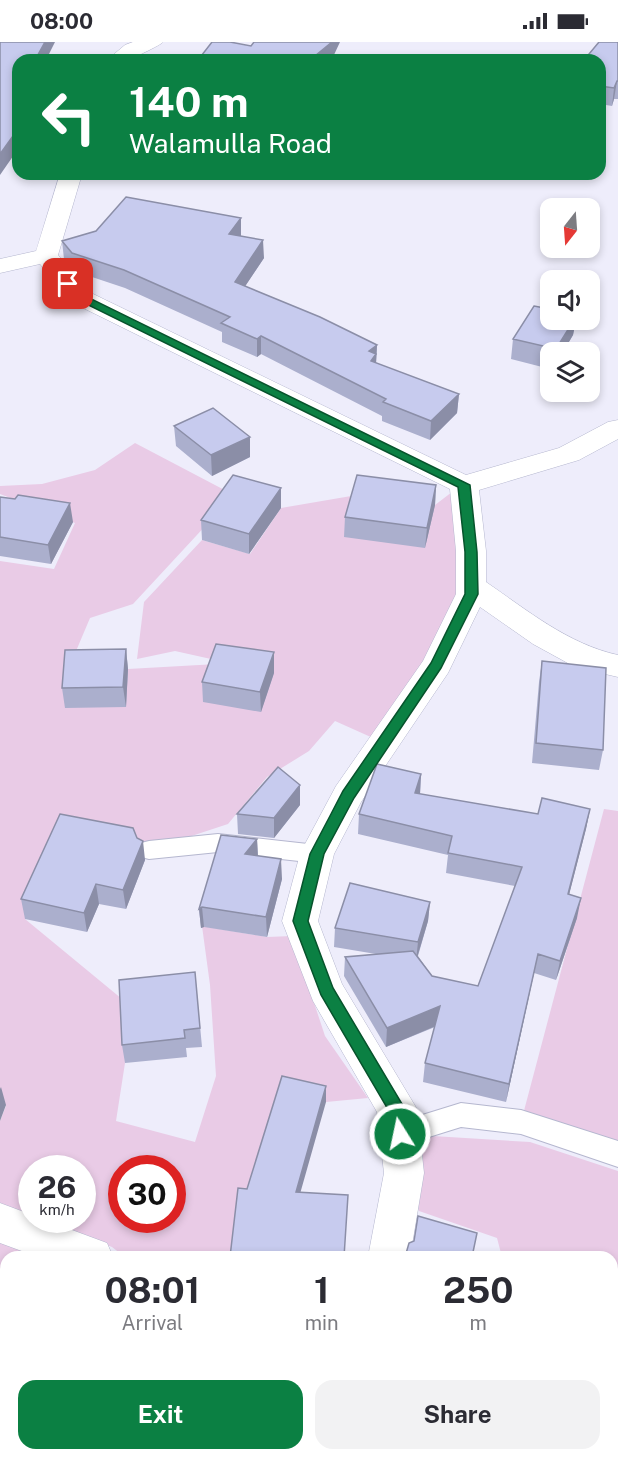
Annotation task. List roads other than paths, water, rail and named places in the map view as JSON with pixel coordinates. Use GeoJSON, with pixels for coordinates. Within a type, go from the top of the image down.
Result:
{"type":"FeatureCollection","features":[{"type":"Feature","properties":{"kind":"street"},"geometry":{"type":"LineString","coordinates":[[125,54],[132,49],[153,42]]}},
{"type":"Feature","properties":{"kind":"street"},"geometry":{"type":"LineString","coordinates":[[46,256],[68,180]]}},
{"type":"Feature","properties":{"kind":"street"},"geometry":{"type":"LineString","coordinates":[[0,266],[46,256]]}},
{"type":"Feature","properties":{"kind":"street"},"geometry":{"type":"LineString","coordinates":[[46,256],[80,297],[464,485],[569,454],[618,428]]}},
{"type":"Feature","properties":{"kind":"street"},"geometry":{"type":"LineString","coordinates":[[390,1251],[404,1173],[397,1109],[327,990],[300,921],[317,854],[348,795],[437,665],[471,594],[471,552],[464,485]]}},
{"type":"Feature","properties":{"kind":"street"},"geometry":{"type":"LineString","coordinates":[[471,586],[544,636],[586,659],[618,666]]}},
{"type":"Feature","properties":{"kind":"street"},"geometry":{"type":"LineString","coordinates":[[0,1223],[76,1251]]}},
{"type":"Feature","properties":{"kind":"lane"},"geometry":{"type":"LineString","coordinates":[[149,850],[218,843],[317,854]]}},
{"type":"Feature","properties":{"kind":"lane"},"geometry":{"type":"LineString","coordinates":[[400,1134],[461,1115],[521,1122],[618,1154]]}}]}
